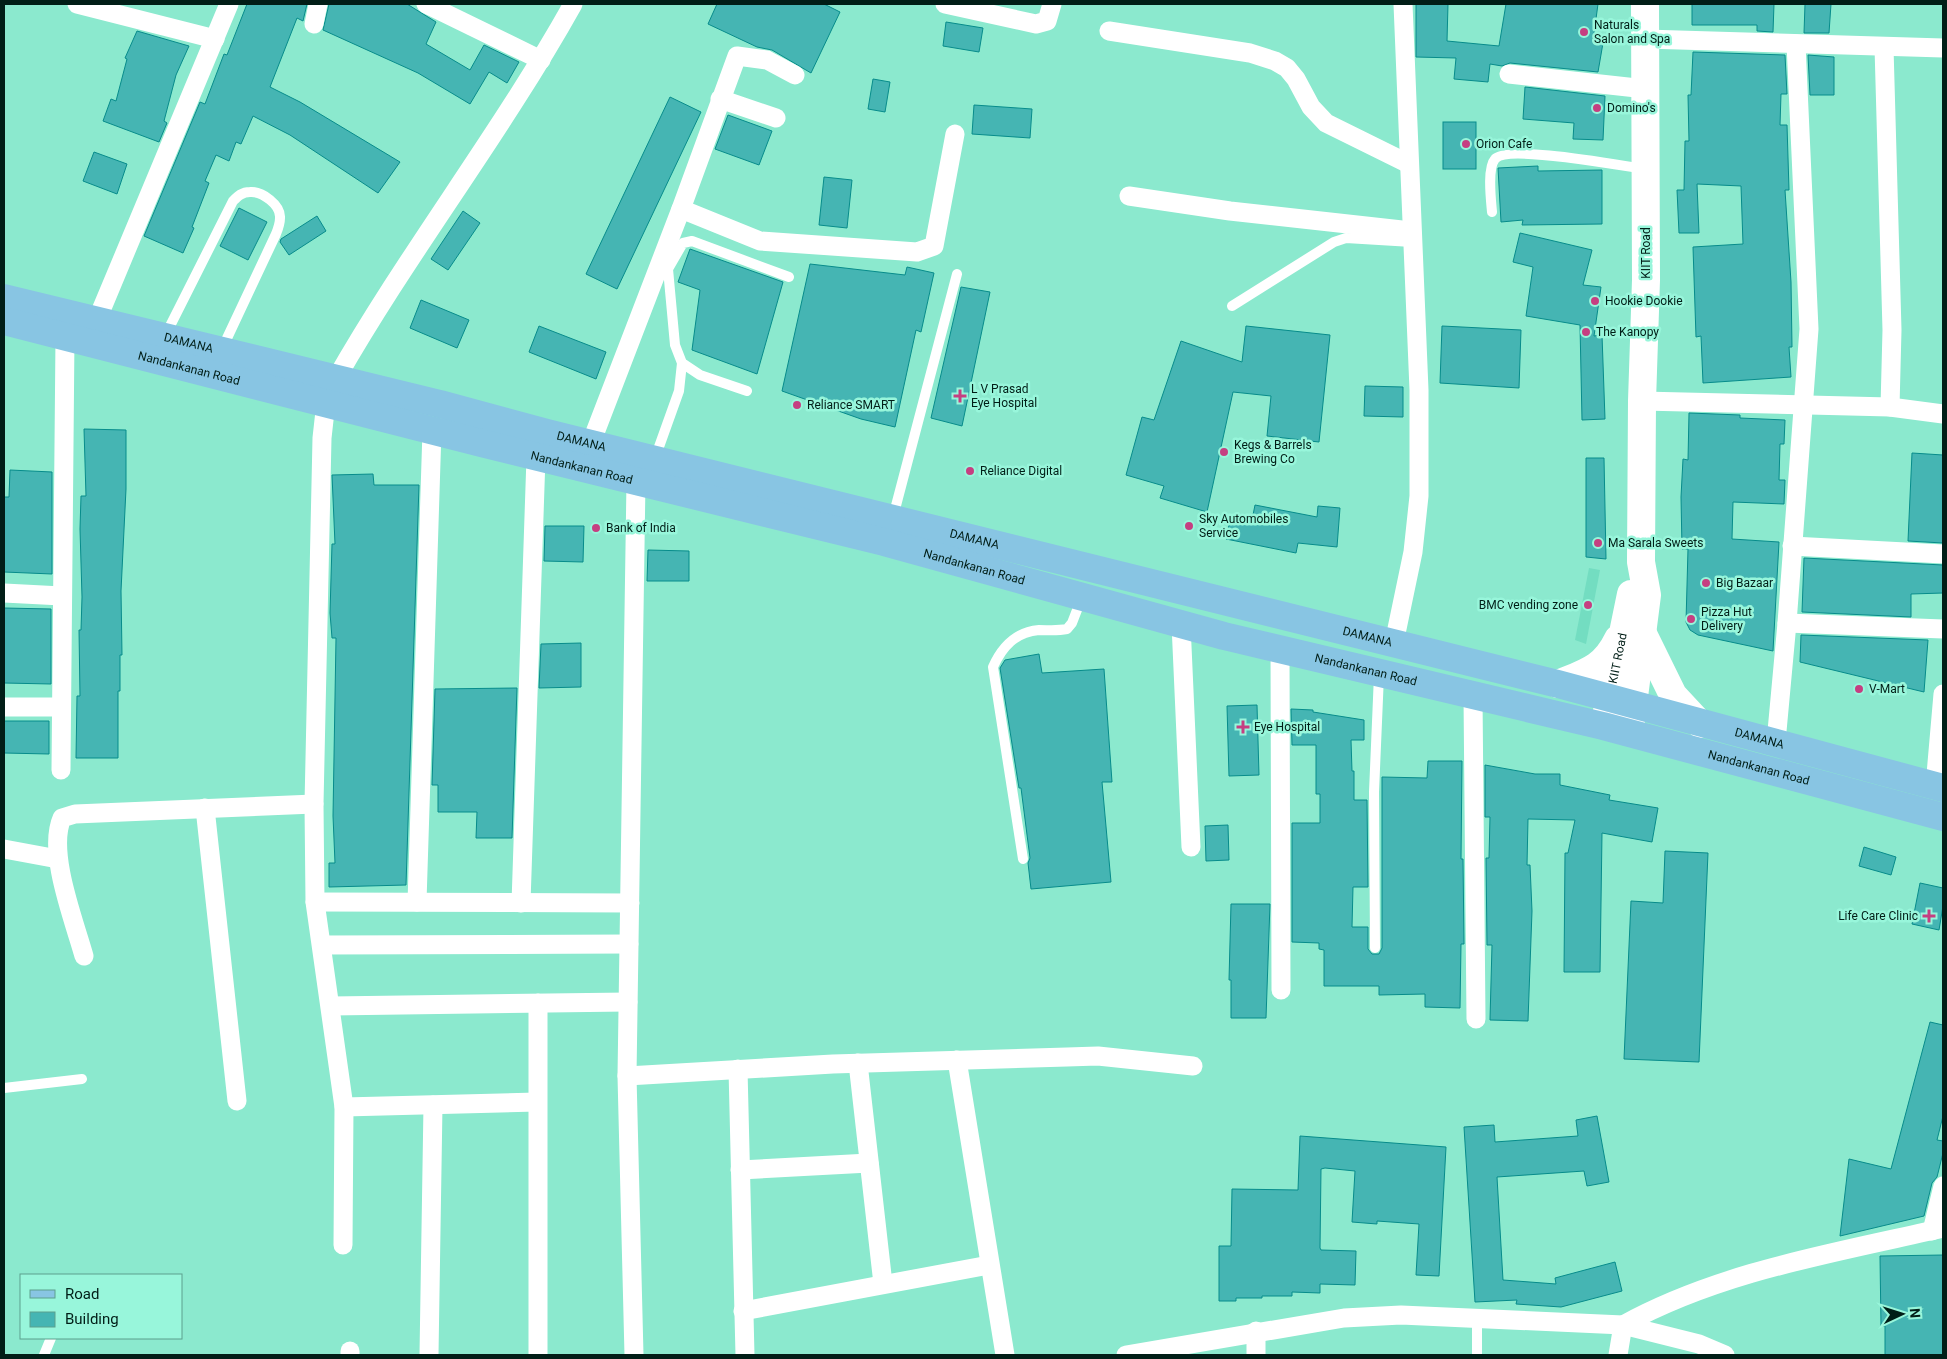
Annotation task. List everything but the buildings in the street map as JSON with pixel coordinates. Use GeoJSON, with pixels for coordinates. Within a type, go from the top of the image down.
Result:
{"type":"FeatureCollection","features":[{"type":"Feature","properties":{"kind":"main road","name":"KIIT Road"},"geometry":{"type":"LineString","coordinates":[[1603,726],[1622,700],[1633,630],[1647,596],[1641,562],[1642,401],[1646,280],[1645,4]]}},
{"type":"Feature","properties":{"kind":"main road","name":"DAMANA"},"geometry":{"type":"LineString","coordinates":[[4,298],[221,351],[331,391],[590,443],[1622,700],[1700,724],[1776,742],[1939,787]]}},
{"type":"Feature","properties":{"kind":"main road","name":"Nandankanan Road"},"geometry":{"type":"LineString","coordinates":[[4,322],[65,337],[331,391],[432,430],[884,542],[1180,624],[1379,674],[1603,726],[1943,817]]}},
{"type":"Feature","properties":{"kind":"main road"},"geometry":{"type":"LineString","coordinates":[[1558,684],[1595,669],[1633,630],[1672,695],[1700,724]]}},
{"type":"Feature","properties":{"kind":"main road"},"geometry":{"type":"LineString","coordinates":[[1622,700],[1629,734]]}},
{"type":"Feature","properties":{"kind":"street"},"geometry":{"type":"LineString","coordinates":[[77,4],[215,39]]}},
{"type":"Feature","properties":{"kind":"street"},"geometry":{"type":"LineString","coordinates":[[97,320],[229,4]]}},
{"type":"Feature","properties":{"kind":"street"},"geometry":{"type":"LineString","coordinates":[[314,24],[318,4]]}},
{"type":"Feature","properties":{"kind":"street"},"geometry":{"type":"LineString","coordinates":[[426,4],[541,60]]}},
{"type":"Feature","properties":{"kind":"street"},"geometry":{"type":"LineString","coordinates":[[343,1245],[344,1107],[315,902],[314,804],[322,438],[331,391],[360,336],[485,149],[541,60],[573,4]]}},
{"type":"Feature","properties":{"kind":"street"},"geometry":{"type":"LineString","coordinates":[[945,4],[1036,24],[1047,21],[1052,4]]}},
{"type":"Feature","properties":{"kind":"street"},"geometry":{"type":"LineString","coordinates":[[1394,643],[1413,552],[1419,496],[1419,390],[1403,4]]}},
{"type":"Feature","properties":{"kind":"street"},"geometry":{"type":"LineString","coordinates":[[1109,31],[1250,53],[1275,61],[1287,68],[1296,79],[1311,107],[1326,123],[1409,164]]}},
{"type":"Feature","properties":{"kind":"street"},"geometry":{"type":"LineString","coordinates":[[1646,39],[1943,48]]}},
{"type":"Feature","properties":{"kind":"street"},"geometry":{"type":"LineString","coordinates":[[1776,742],[1809,329],[1796,44]]}},
{"type":"Feature","properties":{"kind":"street"},"geometry":{"type":"LineString","coordinates":[[1884,47],[1892,330],[1890,407]]}},
{"type":"Feature","properties":{"kind":"street"},"geometry":{"type":"LineString","coordinates":[[590,443],[681,209],[737,56],[767,60],[795,75]]}},
{"type":"Feature","properties":{"kind":"street"},"geometry":{"type":"LineString","coordinates":[[1509,74],[1646,89]]}},
{"type":"Feature","properties":{"kind":"street"},"geometry":{"type":"LineString","coordinates":[[720,99],[776,118]]}},
{"type":"Feature","properties":{"kind":"street"},"geometry":{"type":"LineString","coordinates":[[681,209],[760,241],[917,252],[934,246],[955,134]]}},
{"type":"Feature","properties":{"kind":"street"},"geometry":{"type":"LineString","coordinates":[[1128,196],[1412,236]]}},
{"type":"Feature","properties":{"kind":"street"},"geometry":{"type":"LineString","coordinates":[[60,770],[65,337]]}},
{"type":"Feature","properties":{"kind":"street"},"geometry":{"type":"LineString","coordinates":[[1642,401],[1890,407],[1943,414]]}},
{"type":"Feature","properties":{"kind":"street"},"geometry":{"type":"LineString","coordinates":[[417,902],[432,430]]}},
{"type":"Feature","properties":{"kind":"street"},"geometry":{"type":"LineString","coordinates":[[521,903],[536,456]]}},
{"type":"Feature","properties":{"kind":"street"},"geometry":{"type":"LineString","coordinates":[[634,1355],[627,1076],[636,481]]}},
{"type":"Feature","properties":{"kind":"street"},"geometry":{"type":"LineString","coordinates":[[1792,546],[1943,554]]}},
{"type":"Feature","properties":{"kind":"street"},"geometry":{"type":"LineString","coordinates":[[4,593],[62,596]]}},
{"type":"Feature","properties":{"kind":"street"},"geometry":{"type":"LineString","coordinates":[[1787,623],[1943,629]]}},
{"type":"Feature","properties":{"kind":"street"},"geometry":{"type":"LineString","coordinates":[[1180,624],[1191,847]]}},
{"type":"Feature","properties":{"kind":"street"},"geometry":{"type":"LineString","coordinates":[[1280,649],[1281,990]]}},
{"type":"Feature","properties":{"kind":"street"},"geometry":{"type":"LineString","coordinates":[[1939,787],[1943,694]]}},
{"type":"Feature","properties":{"kind":"street"},"geometry":{"type":"LineString","coordinates":[[1474,696],[1476,1019]]}},
{"type":"Feature","properties":{"kind":"street"},"geometry":{"type":"LineString","coordinates":[[4,707],[61,707]]}},
{"type":"Feature","properties":{"kind":"street"},"geometry":{"type":"LineString","coordinates":[[84,956],[58,859],[57,830],[62,818],[75,814],[314,804]]}},
{"type":"Feature","properties":{"kind":"street"},"geometry":{"type":"LineString","coordinates":[[205,808],[237,1100]]}},
{"type":"Feature","properties":{"kind":"street"},"geometry":{"type":"LineString","coordinates":[[4,849],[58,859]]}},
{"type":"Feature","properties":{"kind":"street"},"geometry":{"type":"LineString","coordinates":[[315,902],[630,903]]}},
{"type":"Feature","properties":{"kind":"street"},"geometry":{"type":"LineString","coordinates":[[322,945],[629,944]]}},
{"type":"Feature","properties":{"kind":"street"},"geometry":{"type":"LineString","coordinates":[[331,1006],[628,1002]]}},
{"type":"Feature","properties":{"kind":"street"},"geometry":{"type":"LineString","coordinates":[[538,1003],[538,1355]]}},
{"type":"Feature","properties":{"kind":"street"},"geometry":{"type":"LineString","coordinates":[[627,1076],[858,1063],[1098,1056],[1193,1066]]}},
{"type":"Feature","properties":{"kind":"street"},"geometry":{"type":"LineString","coordinates":[[956,1060],[1005,1355]]}},
{"type":"Feature","properties":{"kind":"street"},"geometry":{"type":"LineString","coordinates":[[858,1063],[883,1284]]}},
{"type":"Feature","properties":{"kind":"street"},"geometry":{"type":"LineString","coordinates":[[738,1069],[744,1355]]}},
{"type":"Feature","properties":{"kind":"street"},"geometry":{"type":"LineString","coordinates":[[344,1107],[537,1102]]}},
{"type":"Feature","properties":{"kind":"street"},"geometry":{"type":"LineString","coordinates":[[429,1355],[433,1105]]}},
{"type":"Feature","properties":{"kind":"street"},"geometry":{"type":"LineString","coordinates":[[740,1170],[869,1163]]}},
{"type":"Feature","properties":{"kind":"street"},"geometry":{"type":"LineString","coordinates":[[1622,1325],[1685,1295],[1767,1269],[1938,1229],[1943,1186]]}},
{"type":"Feature","properties":{"kind":"street"},"geometry":{"type":"LineString","coordinates":[[744,1311],[989,1265]]}},
{"type":"Feature","properties":{"kind":"street"},"geometry":{"type":"LineString","coordinates":[[1126,1355],[1256,1331],[1344,1318],[1401,1315],[1622,1325],[1699,1344],[1725,1355]]}},
{"type":"Feature","properties":{"kind":"street"},"geometry":{"type":"LineString","coordinates":[[1618,1355],[1622,1325]]}},
{"type":"Feature","properties":{"kind":"street"},"geometry":{"type":"LineString","coordinates":[[1256,1331],[1256,1355]]}},
{"type":"Feature","properties":{"kind":"lane"},"geometry":{"type":"LineString","coordinates":[[1492,212],[1491,171],[1494,160],[1501,154],[1511,152],[1557,157],[1646,170]]}},
{"type":"Feature","properties":{"kind":"lane"},"geometry":{"type":"LineString","coordinates":[[165,337],[233,201],[241,193],[252,191],[272,201],[281,217],[276,234],[221,351]]}},
{"type":"Feature","properties":{"kind":"lane"},"geometry":{"type":"LineString","coordinates":[[1232,306],[1334,242],[1346,238],[1412,236]]}},
{"type":"Feature","properties":{"kind":"lane"},"geometry":{"type":"LineString","coordinates":[[654,459],[679,391],[682,363],[675,344],[668,269],[683,243],[692,241],[701,243],[789,277]]}},
{"type":"Feature","properties":{"kind":"lane"},"geometry":{"type":"LineString","coordinates":[[893,519],[957,274]]}},
{"type":"Feature","properties":{"kind":"lane"},"geometry":{"type":"LineString","coordinates":[[682,363],[700,375],[747,391]]}},
{"type":"Feature","properties":{"kind":"lane"},"geometry":{"type":"LineString","coordinates":[[1023,859],[993,668],[1000,651],[1018,635],[1038,630],[1066,629],[1072,623],[1082,596]]}},
{"type":"Feature","properties":{"kind":"lane"},"geometry":{"type":"LineString","coordinates":[[1375,948],[1374,792],[1379,674]]}},
{"type":"Feature","properties":{"kind":"lane"},"geometry":{"type":"LineString","coordinates":[[4,1088],[82,1080]]}},
{"type":"Feature","properties":{"kind":"lane"},"geometry":{"type":"LineString","coordinates":[[1476,1319],[1477,1355]]}},
{"type":"Feature","properties":{"kind":"lane"},"geometry":{"type":"LineString","coordinates":[[44,1355],[52,1339]]}},
{"type":"Feature","properties":{"kind":"shaded area","name":"BMC vending zone"},"geometry":{"type":"Polygon","coordinates":[[[1589,568],[1600,570],[1586,644],[1575,640],[1589,568]]]}},
{"type":"Feature","properties":{"kind":"place","name":"Naturals Salon and Spa"},"geometry":{"type":"Point","coordinates":[1584,32]}},
{"type":"Feature","properties":{"kind":"place","name":"Domino's"},"geometry":{"type":"Point","coordinates":[1597,108]}},
{"type":"Feature","properties":{"kind":"place","name":"Orion Cafe"},"geometry":{"type":"Point","coordinates":[1466,144]}},
{"type":"Feature","properties":{"kind":"place","name":"Hookie Dookie"},"geometry":{"type":"Point","coordinates":[1595,301]}},
{"type":"Feature","properties":{"kind":"place","name":"The Kanopy"},"geometry":{"type":"Point","coordinates":[1586,332]}},
{"type":"Feature","properties":{"kind":"place","name":"L V Prasad Eye Hospital"},"geometry":{"type":"Point","coordinates":[960,396]}},
{"type":"Feature","properties":{"kind":"place","name":"Reliance SMART"},"geometry":{"type":"Point","coordinates":[797,405]}},
{"type":"Feature","properties":{"kind":"place","name":"Kegs & Barrels Brewing Co"},"geometry":{"type":"Point","coordinates":[1224,452]}},
{"type":"Feature","properties":{"kind":"place","name":"Reliance Digital"},"geometry":{"type":"Point","coordinates":[970,471]}},
{"type":"Feature","properties":{"kind":"place","name":"Sky Automobiles Service"},"geometry":{"type":"Point","coordinates":[1189,526]}},
{"type":"Feature","properties":{"kind":"place","name":"Bank of India"},"geometry":{"type":"Point","coordinates":[596,528]}},
{"type":"Feature","properties":{"kind":"place","name":"Ma Sarala Sweets"},"geometry":{"type":"Point","coordinates":[1598,543]}},
{"type":"Feature","properties":{"kind":"place","name":"Big Bazaar"},"geometry":{"type":"Point","coordinates":[1706,583]}},
{"type":"Feature","properties":{"kind":"place","name":"BMC vending zone"},"geometry":{"type":"Point","coordinates":[1588,605]}},
{"type":"Feature","properties":{"kind":"place","name":"Pizza Hut Delivery"},"geometry":{"type":"Point","coordinates":[1691,619]}},
{"type":"Feature","properties":{"kind":"place","name":"V-Mart"},"geometry":{"type":"Point","coordinates":[1859,689]}},
{"type":"Feature","properties":{"kind":"place","name":"Eye Hospital"},"geometry":{"type":"Point","coordinates":[1243,727]}},
{"type":"Feature","properties":{"kind":"place","name":"Life Care Clinic"},"geometry":{"type":"Point","coordinates":[1929,916]}}]}
